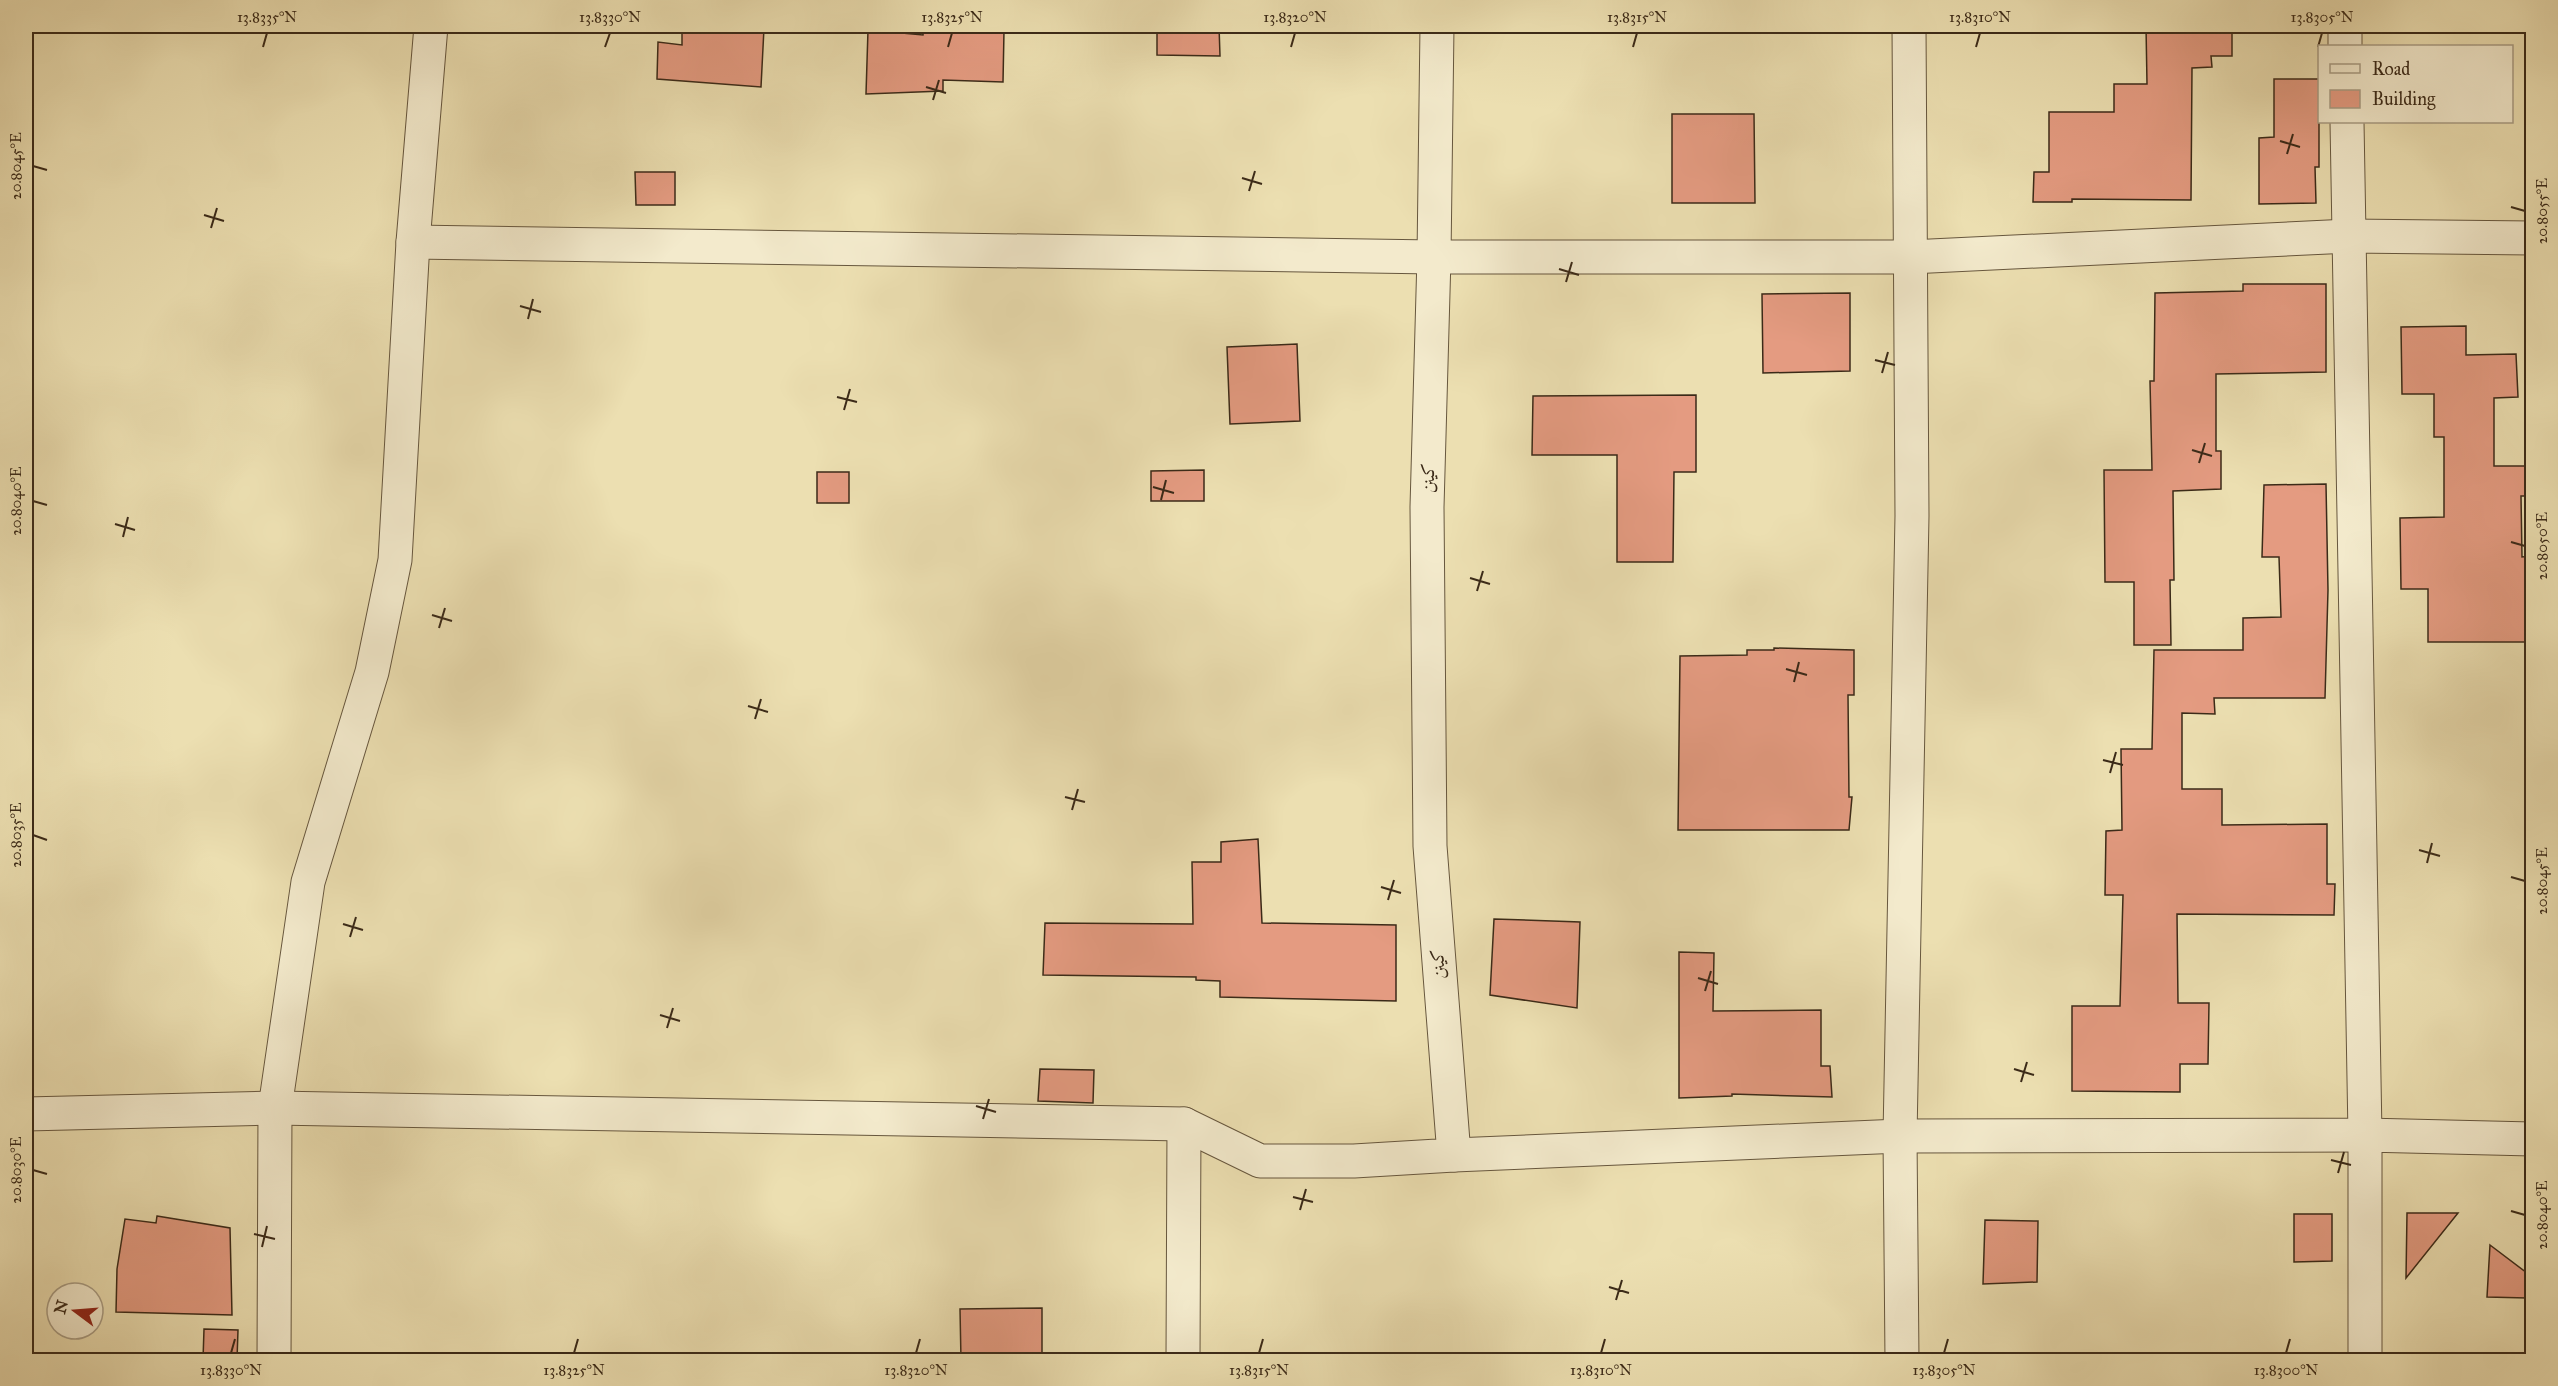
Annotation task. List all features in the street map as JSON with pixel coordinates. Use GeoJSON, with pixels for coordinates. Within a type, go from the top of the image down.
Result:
{"type":"FeatureCollection","features":[{"type":"Feature","properties":{"kind":"street"},"geometry":{"type":"LineString","coordinates":[[274,1360],[275,1108],[308,882],[372,672],[395,561],[413,242],[430,26]]}},
{"type":"Feature","properties":{"kind":"street","name":"كينن"},"geometry":{"type":"LineString","coordinates":[[1437,26],[1434,257],[1427,507],[1430,846],[1454,1155]]}},
{"type":"Feature","properties":{"kind":"street"},"geometry":{"type":"LineString","coordinates":[[1902,1360],[1900,1136],[1912,516],[1909,26]]}},
{"type":"Feature","properties":{"kind":"street"},"geometry":{"type":"LineString","coordinates":[[2345,26],[2345,45]]}},
{"type":"Feature","properties":{"kind":"street"},"geometry":{"type":"LineString","coordinates":[[2347,123],[2365,1134],[2365,1360]]}},
{"type":"Feature","properties":{"kind":"street"},"geometry":{"type":"LineString","coordinates":[[413,242],[1434,257],[1910,257],[2349,236],[2532,238]]}},
{"type":"Feature","properties":{"kind":"street"},"geometry":{"type":"LineString","coordinates":[[26,1114],[275,1108],[1184,1124],[1260,1161],[1354,1161],[1900,1136],[2365,1134],[2532,1139]]}},
{"type":"Feature","properties":{"kind":"street"},"geometry":{"type":"LineString","coordinates":[[1184,1124],[1184,1360]]}},
{"type":"Feature","properties":{"kind":"building"},"geometry":{"type":"Polygon","coordinates":[[[682,26],[764,28],[761,87],[657,79],[658,42],[682,45],[682,26]]]}},
{"type":"Feature","properties":{"kind":"building"},"geometry":{"type":"Polygon","coordinates":[[[924,26],[1004,31],[1003,82],[943,80],[943,91],[866,94],[868,30],[923,35],[924,26]]]}},
{"type":"Feature","properties":{"kind":"building"},"geometry":{"type":"Polygon","coordinates":[[[1157,26],[1219,26],[1220,56],[1157,55],[1157,26]]]}},
{"type":"Feature","properties":{"kind":"building"},"geometry":{"type":"Polygon","coordinates":[[[2146,26],[2232,26],[2232,56],[2211,56],[2212,67],[2192,68],[2191,200],[2072,199],[2072,202],[2033,202],[2034,172],[2049,172],[2049,112],[2114,112],[2114,84],[2147,84],[2146,26]]]}},
{"type":"Feature","properties":{"kind":"building"},"geometry":{"type":"Polygon","coordinates":[[[2274,79],[2318,79],[2319,167],[2315,167],[2316,203],[2259,204],[2259,138],[2274,137],[2274,79]]]}},
{"type":"Feature","properties":{"kind":"building"},"geometry":{"type":"Polygon","coordinates":[[[1672,114],[1754,114],[1755,203],[1672,203],[1672,114]]]}},
{"type":"Feature","properties":{"kind":"building"},"geometry":{"type":"Polygon","coordinates":[[[635,172],[675,172],[675,205],[636,205],[635,172]]]}},
{"type":"Feature","properties":{"kind":"building"},"geometry":{"type":"Polygon","coordinates":[[[2243,284],[2326,284],[2326,372],[2216,374],[2216,451],[2221,451],[2221,489],[2173,491],[2174,580],[2170,580],[2171,645],[2134,645],[2134,582],[2105,582],[2104,470],[2152,470],[2150,381],[2154,381],[2155,293],[2243,291],[2243,284]]]}},
{"type":"Feature","properties":{"kind":"building"},"geometry":{"type":"Polygon","coordinates":[[[1850,293],[1850,371],[1763,373],[1762,294],[1850,293]]]}},
{"type":"Feature","properties":{"kind":"building"},"geometry":{"type":"Polygon","coordinates":[[[2466,326],[2466,355],[2516,354],[2518,397],[2494,398],[2494,466],[2532,466],[2532,496],[2521,496],[2522,557],[2531,556],[2531,642],[2428,642],[2428,589],[2401,589],[2400,518],[2444,517],[2444,437],[2434,437],[2434,394],[2402,394],[2401,327],[2466,326]]]}},
{"type":"Feature","properties":{"kind":"building"},"geometry":{"type":"Polygon","coordinates":[[[1297,344],[1300,421],[1230,424],[1227,347],[1297,344]]]}},
{"type":"Feature","properties":{"kind":"building"},"geometry":{"type":"Polygon","coordinates":[[[1696,395],[1696,472],[1674,472],[1673,562],[1617,562],[1617,455],[1532,455],[1533,396],[1696,395]]]}},
{"type":"Feature","properties":{"kind":"building"},"geometry":{"type":"Polygon","coordinates":[[[1204,470],[1204,501],[1151,501],[1151,471],[1204,470]]]}},
{"type":"Feature","properties":{"kind":"building"},"geometry":{"type":"Polygon","coordinates":[[[817,472],[849,472],[849,503],[817,503],[817,472]]]}},
{"type":"Feature","properties":{"kind":"building"},"geometry":{"type":"Polygon","coordinates":[[[2326,484],[2328,590],[2325,698],[2214,698],[2215,714],[2182,713],[2182,789],[2222,789],[2222,825],[2327,824],[2327,884],[2335,884],[2334,915],[2177,914],[2178,1003],[2209,1003],[2208,1064],[2180,1064],[2180,1092],[2072,1091],[2072,1006],[2120,1006],[2123,895],[2105,895],[2106,831],[2122,830],[2121,749],[2152,749],[2154,650],[2243,650],[2243,618],[2281,617],[2279,557],[2262,557],[2264,485],[2326,484]]]}},
{"type":"Feature","properties":{"kind":"building"},"geometry":{"type":"Polygon","coordinates":[[[1774,648],[1854,650],[1854,695],[1848,695],[1849,797],[1852,797],[1849,830],[1678,830],[1680,656],[1747,655],[1747,650],[1774,650],[1774,648]]]}},
{"type":"Feature","properties":{"kind":"building"},"geometry":{"type":"Polygon","coordinates":[[[1258,839],[1262,923],[1396,925],[1396,1001],[1220,997],[1220,981],[1196,980],[1196,977],[1043,975],[1045,923],[1193,924],[1192,862],[1221,862],[1221,842],[1258,839]]]}},
{"type":"Feature","properties":{"kind":"building"},"geometry":{"type":"Polygon","coordinates":[[[1494,919],[1580,922],[1577,1008],[1490,995],[1494,919]]]}},
{"type":"Feature","properties":{"kind":"building"},"geometry":{"type":"Polygon","coordinates":[[[1679,952],[1714,953],[1713,1011],[1821,1010],[1821,1066],[1830,1066],[1832,1097],[1732,1094],[1732,1096],[1679,1098],[1679,952]]]}},
{"type":"Feature","properties":{"kind":"building"},"geometry":{"type":"Polygon","coordinates":[[[1040,1069],[1094,1070],[1093,1103],[1038,1101],[1040,1069]]]}},
{"type":"Feature","properties":{"kind":"building"},"geometry":{"type":"Polygon","coordinates":[[[2407,1213],[2458,1213],[2406,1278],[2407,1213]]]}},
{"type":"Feature","properties":{"kind":"building"},"geometry":{"type":"Polygon","coordinates":[[[2294,1214],[2332,1214],[2332,1261],[2294,1262],[2294,1214]]]}},
{"type":"Feature","properties":{"kind":"building"},"geometry":{"type":"Polygon","coordinates":[[[157,1216],[230,1228],[232,1315],[116,1312],[117,1269],[125,1219],[156,1223],[157,1216]]]}},
{"type":"Feature","properties":{"kind":"building"},"geometry":{"type":"Polygon","coordinates":[[[1985,1220],[2038,1221],[2037,1282],[1983,1284],[1985,1220]]]}},
{"type":"Feature","properties":{"kind":"building"},"geometry":{"type":"Polygon","coordinates":[[[2490,1245],[2527,1273],[2527,1298],[2487,1297],[2490,1245]]]}},
{"type":"Feature","properties":{"kind":"building"},"geometry":{"type":"Polygon","coordinates":[[[1042,1308],[1042,1358],[961,1360],[960,1309],[1042,1308]]]}},
{"type":"Feature","properties":{"kind":"building"},"geometry":{"type":"Polygon","coordinates":[[[204,1329],[238,1330],[237,1360],[203,1360],[204,1329]]]}}]}
